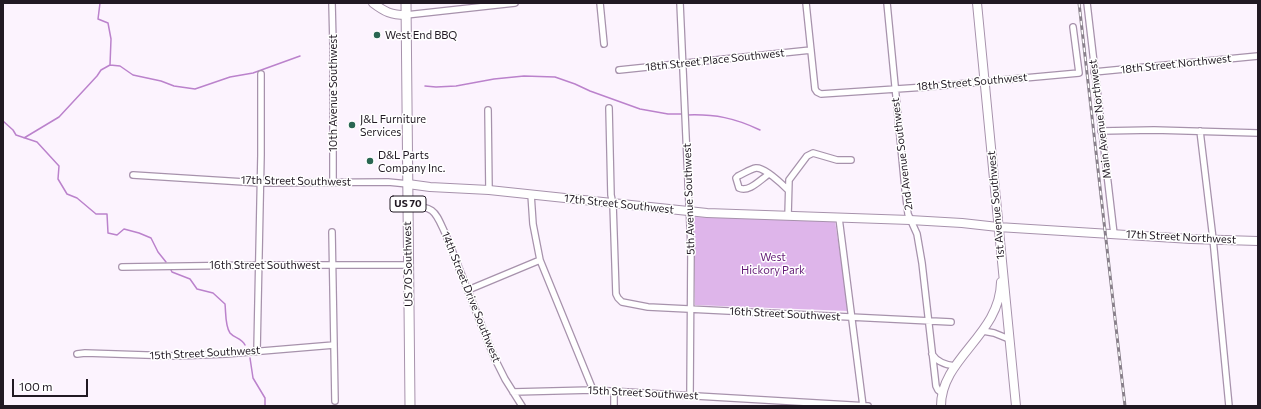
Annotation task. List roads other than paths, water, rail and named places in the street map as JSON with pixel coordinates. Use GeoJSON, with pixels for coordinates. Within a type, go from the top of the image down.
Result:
{"type":"FeatureCollection","features":[{"type":"Feature","properties":{"kind":"main road","name":"US 70 Southwest"},"geometry":{"type":"LineString","coordinates":[[406,3],[410,406]]}},
{"type":"Feature","properties":{"kind":"street","name":"10th Avenue Southwest"},"geometry":{"type":"LineString","coordinates":[[332,3],[334,44],[333,182]]}},
{"type":"Feature","properties":{"kind":"street"},"geometry":{"type":"LineString","coordinates":[[373,3],[380,9],[392,15],[406,15],[480,5],[515,3]]}},
{"type":"Feature","properties":{"kind":"street"},"geometry":{"type":"LineString","coordinates":[[600,3],[604,44]]}},
{"type":"Feature","properties":{"kind":"street","name":"5th Avenue Southwest"},"geometry":{"type":"LineString","coordinates":[[680,3],[690,212],[690,395]]}},
{"type":"Feature","properties":{"kind":"street"},"geometry":{"type":"LineString","coordinates":[[806,3],[811,50]]}},
{"type":"Feature","properties":{"kind":"street","name":"2nd Avenue Southwest"},"geometry":{"type":"LineString","coordinates":[[887,3],[904,189],[910,220],[917,234],[922,263],[936,386],[938,390],[942,392]]}},
{"type":"Feature","properties":{"kind":"street","name":"1st Avenue Southwest"},"geometry":{"type":"LineString","coordinates":[[977,3],[1001,261],[1006,290],[1009,339],[1016,406]]}},
{"type":"Feature","properties":{"kind":"street","name":"Main Avenue Northwest"},"geometry":{"type":"LineString","coordinates":[[1087,3],[1114,234]]}},
{"type":"Feature","properties":{"kind":"street","name":"18th Street Southwest"},"geometry":{"type":"LineString","coordinates":[[811,50],[814,89],[821,94],[1079,73],[1073,27]]}},
{"type":"Feature","properties":{"kind":"street","name":"18th Street Place Southwest"},"geometry":{"type":"LineString","coordinates":[[619,70],[811,50]]}},
{"type":"Feature","properties":{"kind":"street","name":"18th Street Northwest"},"geometry":{"type":"LineString","coordinates":[[1094,72],[1258,56]]}},
{"type":"Feature","properties":{"kind":"street"},"geometry":{"type":"LineString","coordinates":[[257,351],[261,74]]}},
{"type":"Feature","properties":{"kind":"street"},"geometry":{"type":"LineString","coordinates":[[609,108],[611,195],[613,204]]}},
{"type":"Feature","properties":{"kind":"street"},"geometry":{"type":"LineString","coordinates":[[488,110],[489,190]]}},
{"type":"Feature","properties":{"kind":"street"},"geometry":{"type":"LineString","coordinates":[[1101,131],[1154,130],[1258,133]]}},
{"type":"Feature","properties":{"kind":"street"},"geometry":{"type":"LineString","coordinates":[[1200,131],[1213,239],[1229,406]]}},
{"type":"Feature","properties":{"kind":"street"},"geometry":{"type":"LineString","coordinates":[[788,216],[789,180],[807,156],[810,154],[817,154],[837,160],[851,160]]}},
{"type":"Feature","properties":{"kind":"street"},"geometry":{"type":"LineString","coordinates":[[769,174],[760,183],[743,190],[739,188],[736,181],[738,176],[756,168],[769,174],[788,190]]}},
{"type":"Feature","properties":{"kind":"street","name":"17th Street Southwest"},"geometry":{"type":"LineString","coordinates":[[133,175],[260,182],[388,182],[430,187],[531,194],[690,212],[910,220],[1105,233]]}},
{"type":"Feature","properties":{"kind":"street"},"geometry":{"type":"LineString","coordinates":[[531,194],[533,224],[540,260],[593,390]]}},
{"type":"Feature","properties":{"kind":"street","name":"16th Street Southwest"},"geometry":{"type":"LineString","coordinates":[[613,204],[616,294],[620,301],[626,304],[691,310],[793,313],[951,322]]}},
{"type":"Feature","properties":{"kind":"street","name":"14th Street Drive Southwest"},"geometry":{"type":"LineString","coordinates":[[408,206],[425,206],[431,209],[437,216],[494,357],[505,379],[522,406]]}},
{"type":"Feature","properties":{"kind":"street"},"geometry":{"type":"LineString","coordinates":[[839,218],[862,406]]}},
{"type":"Feature","properties":{"kind":"street"},"geometry":{"type":"LineString","coordinates":[[332,232],[335,401]]}},
{"type":"Feature","properties":{"kind":"street","name":"17th Street Northwest"},"geometry":{"type":"LineString","coordinates":[[1105,233],[1258,241]]}},
{"type":"Feature","properties":{"kind":"street"},"geometry":{"type":"LineString","coordinates":[[468,290],[540,260]]}},
{"type":"Feature","properties":{"kind":"street","name":"2nd Avenue Southwest"},"geometry":{"type":"LineString","coordinates":[[941,406],[942,392],[950,374],[983,331],[998,304],[1001,285],[1001,261]]}},
{"type":"Feature","properties":{"kind":"street","name":"16th Street Southwest"},"geometry":{"type":"LineString","coordinates":[[122,267],[408,265]]}},
{"type":"Feature","properties":{"kind":"street"},"geometry":{"type":"LineString","coordinates":[[983,331],[994,333],[1009,339]]}},
{"type":"Feature","properties":{"kind":"street","name":"15th Street Southwest"},"geometry":{"type":"LineString","coordinates":[[76,354],[176,356],[226,354],[334,345]]}},
{"type":"Feature","properties":{"kind":"street"},"geometry":{"type":"LineString","coordinates":[[931,351],[934,358],[943,364],[955,366]]}},
{"type":"Feature","properties":{"kind":"street","name":"15th Street Southwest"},"geometry":{"type":"LineString","coordinates":[[513,392],[593,390],[868,406]]}},
{"type":"Feature","properties":{"kind":"street"},"geometry":{"type":"LineString","coordinates":[[614,391],[614,406]]}},
{"type":"Feature","properties":{"kind":"waterway"},"geometry":{"type":"LineString","coordinates":[[100,3],[98,19],[108,23],[111,39],[110,65]]}},
{"type":"Feature","properties":{"kind":"waterway"},"geometry":{"type":"LineString","coordinates":[[110,65],[120,66],[133,75],[161,81],[174,86],[195,89],[230,77],[253,73],[300,56]]}},
{"type":"Feature","properties":{"kind":"waterway"},"geometry":{"type":"LineString","coordinates":[[24,138],[59,117],[101,70],[110,65]]}},
{"type":"Feature","properties":{"kind":"waterway"},"geometry":{"type":"LineString","coordinates":[[425,86],[456,86],[494,79],[524,76],[555,77],[640,109],[668,114],[684,114]]}},
{"type":"Feature","properties":{"kind":"waterway"},"geometry":{"type":"LineString","coordinates":[[687,115],[716,116],[742,122],[760,130]]}},
{"type":"Feature","properties":{"kind":"waterway"},"geometry":{"type":"LineString","coordinates":[[3,121],[13,130],[16,135],[37,142],[59,166],[58,179],[67,194],[77,198],[96,214],[107,214],[108,233],[117,235],[124,229],[151,238],[158,252],[166,262]]}},
{"type":"Feature","properties":{"kind":"waterway"},"geometry":{"type":"LineString","coordinates":[[171,270],[172,272],[190,279],[197,289],[213,293],[225,304],[228,330],[245,345]]}},
{"type":"Feature","properties":{"kind":"waterway"},"geometry":{"type":"LineString","coordinates":[[250,358],[253,378],[265,398],[265,406]]}},
{"type":"Feature","properties":{"kind":"railway"},"geometry":{"type":"LineString","coordinates":[[1079,3],[1125,406]]}},
{"type":"Feature","properties":{"kind":"place","name":"West End BBQ"},"geometry":{"type":"Point","coordinates":[377,35]}},
{"type":"Feature","properties":{"kind":"place","name":"J&L Furniture Services"},"geometry":{"type":"Point","coordinates":[352,125]}},
{"type":"Feature","properties":{"kind":"place","name":"D&L Parts Company Inc."},"geometry":{"type":"Point","coordinates":[370,161]}},
{"type":"Feature","properties":{"kind":"park label","name":"West Hickory Park"},"geometry":{"type":"Point","coordinates":[773,263]}}]}
